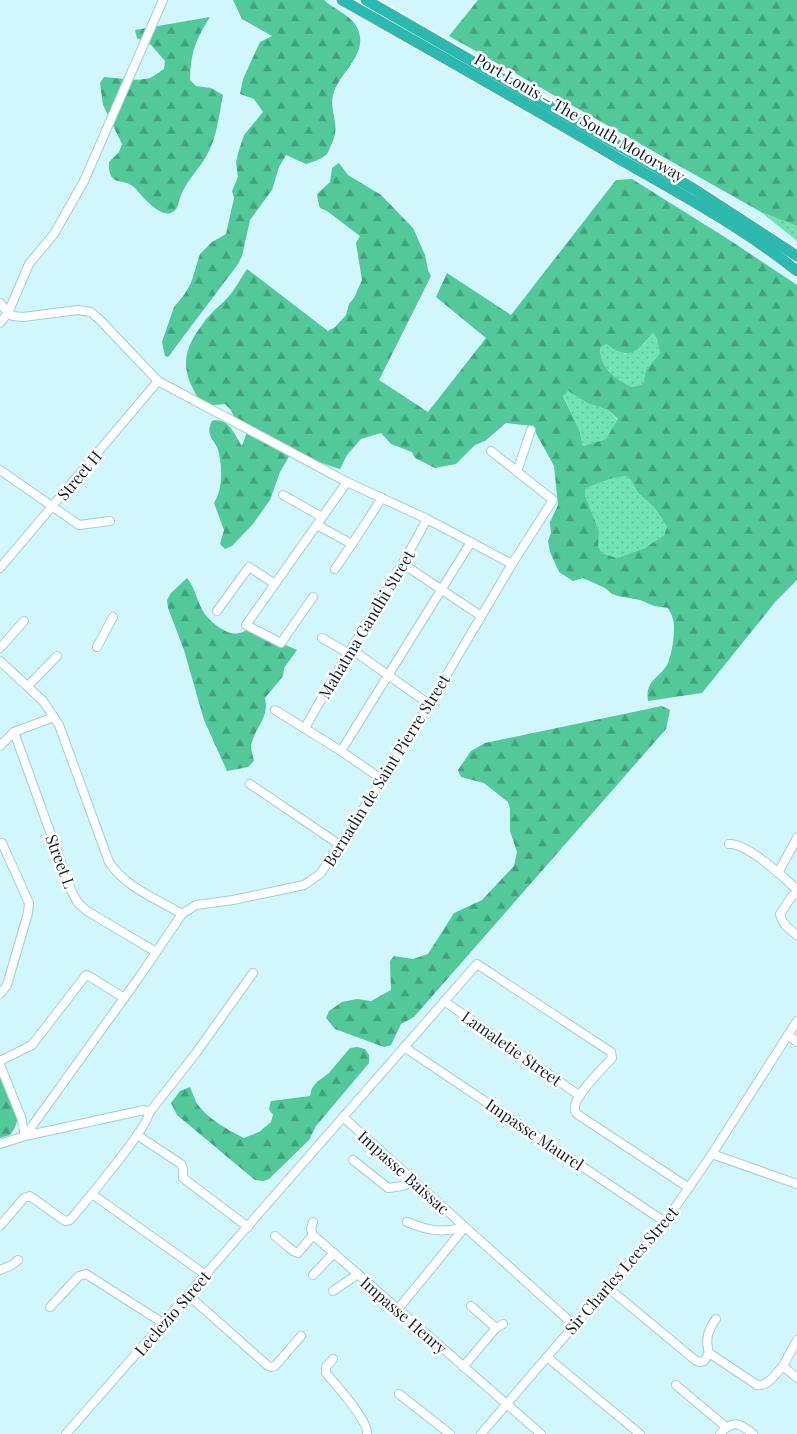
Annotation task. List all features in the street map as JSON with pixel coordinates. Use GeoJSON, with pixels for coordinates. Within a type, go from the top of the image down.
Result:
{"type":"FeatureCollection","features":[{"type":"Feature","properties":{"kind":"highway","name":"Port Louis – The South Motorway"},"geometry":{"type":"LineString","coordinates":[[342,0],[496,86],[689,199],[777,255],[797,271]]}},
{"type":"Feature","properties":{"kind":"highway","name":"Port Louis – The South Motorway"},"geometry":{"type":"LineString","coordinates":[[366,0],[694,189],[797,256]]}},
{"type":"Feature","properties":{"kind":"street"},"geometry":{"type":"LineString","coordinates":[[0,323],[8,313],[29,264],[54,234],[84,181],[163,0]]}},
{"type":"Feature","properties":{"kind":"street"},"geometry":{"type":"LineString","coordinates":[[0,303],[13,316],[78,310],[91,312],[158,381],[347,482],[428,519],[512,564]]}},
{"type":"Feature","properties":{"kind":"street","name":"Street H"},"geometry":{"type":"LineString","coordinates":[[0,568],[158,381]]}},
{"type":"Feature","properties":{"kind":"street"},"geometry":{"type":"LineString","coordinates":[[491,451],[517,472],[531,430]]}},
{"type":"Feature","properties":{"kind":"street"},"geometry":{"type":"LineString","coordinates":[[0,470],[79,526],[110,521]]}},
{"type":"Feature","properties":{"kind":"street","name":"Bernadin de Saint Pierre Street"},"geometry":{"type":"LineString","coordinates":[[182,914],[196,905],[233,900],[304,885],[320,874],[383,780],[512,564],[553,500],[517,472]]}},
{"type":"Feature","properties":{"kind":"street"},"geometry":{"type":"LineString","coordinates":[[313,597],[281,643],[246,625],[347,482]]}},
{"type":"Feature","properties":{"kind":"street"},"geometry":{"type":"LineString","coordinates":[[283,495],[322,517]]}},
{"type":"Feature","properties":{"kind":"street"},"geometry":{"type":"LineString","coordinates":[[335,569],[382,498]]}},
{"type":"Feature","properties":{"kind":"street","name":"Mahatma Gandhi Street"},"geometry":{"type":"LineString","coordinates":[[305,728],[428,519]]}},
{"type":"Feature","properties":{"kind":"street"},"geometry":{"type":"LineString","coordinates":[[317,525],[352,544]]}},
{"type":"Feature","properties":{"kind":"street"},"geometry":{"type":"LineString","coordinates":[[342,751],[471,542]]}},
{"type":"Feature","properties":{"kind":"street"},"geometry":{"type":"LineString","coordinates":[[403,564],[481,616]]}},
{"type":"Feature","properties":{"kind":"street"},"geometry":{"type":"LineString","coordinates":[[217,611],[249,567],[275,584]]}},
{"type":"Feature","properties":{"kind":"street"},"geometry":{"type":"LineString","coordinates":[[98,647],[113,617]]}},
{"type":"Feature","properties":{"kind":"street"},"geometry":{"type":"LineString","coordinates":[[0,648],[24,621]]}},
{"type":"Feature","properties":{"kind":"street"},"geometry":{"type":"LineString","coordinates":[[322,638],[350,651],[389,675],[430,704]]}},
{"type":"Feature","properties":{"kind":"street"},"geometry":{"type":"LineString","coordinates":[[28,686],[57,656]]}},
{"type":"Feature","properties":{"kind":"street"},"geometry":{"type":"LineString","coordinates":[[0,661],[43,701],[59,724],[109,862],[115,871],[127,882],[182,914],[25,1136]]}},
{"type":"Feature","properties":{"kind":"street"},"geometry":{"type":"LineString","coordinates":[[275,710],[342,751],[383,780]]}},
{"type":"Feature","properties":{"kind":"street"},"geometry":{"type":"LineString","coordinates":[[0,746],[3,737],[54,717]]}},
{"type":"Feature","properties":{"kind":"street","name":"Street L"},"geometry":{"type":"LineString","coordinates":[[14,732],[71,890],[78,903],[87,911],[156,952]]}},
{"type":"Feature","properties":{"kind":"street"},"geometry":{"type":"LineString","coordinates":[[250,784],[340,845]]}},
{"type":"Feature","properties":{"kind":"street"},"geometry":{"type":"LineString","coordinates":[[778,873],[797,838]]}},
{"type":"Feature","properties":{"kind":"street"},"geometry":{"type":"LineString","coordinates":[[0,994],[7,985],[28,913],[29,903],[2,843]]}},
{"type":"Feature","properties":{"kind":"street"},"geometry":{"type":"LineString","coordinates":[[729,844],[741,846],[778,873],[797,891],[780,914],[781,920],[785,925],[797,935]]}},
{"type":"Feature","properties":{"kind":"street","name":"Leclezio Street"},"geometry":{"type":"LineString","coordinates":[[66,1434],[477,964],[611,1052],[612,1058],[580,1096]]}},
{"type":"Feature","properties":{"kind":"street"},"geometry":{"type":"LineString","coordinates":[[0,1226],[24,1198],[30,1196],[65,1221],[70,1220],[137,1135],[149,1118],[149,1113],[196,1053],[253,973]]}},
{"type":"Feature","properties":{"kind":"street"},"geometry":{"type":"LineString","coordinates":[[0,1061],[32,1045],[86,975],[124,998]]}},
{"type":"Feature","properties":{"kind":"street","name":"Lamaletie Street"},"geometry":{"type":"LineString","coordinates":[[444,1001],[580,1096]]}},
{"type":"Feature","properties":{"kind":"street","name":"Sir Charles Lees Street"},"geometry":{"type":"LineString","coordinates":[[481,1434],[665,1222],[712,1154],[797,1021]]}},
{"type":"Feature","properties":{"kind":"street"},"geometry":{"type":"LineString","coordinates":[[788,1035],[797,1042]]}},
{"type":"Feature","properties":{"kind":"street","name":"Impasse Maurel"},"geometry":{"type":"LineString","coordinates":[[404,1047],[665,1222]]}},
{"type":"Feature","properties":{"kind":"street"},"geometry":{"type":"LineString","coordinates":[[0,1065],[21,1117],[25,1136]]}},
{"type":"Feature","properties":{"kind":"street"},"geometry":{"type":"LineString","coordinates":[[580,1096],[574,1105],[574,1110],[578,1114],[689,1188]]}},
{"type":"Feature","properties":{"kind":"street"},"geometry":{"type":"LineString","coordinates":[[0,1144],[25,1136],[144,1110],[149,1113]]}},
{"type":"Feature","properties":{"kind":"street","name":"Impasse Baissac"},"geometry":{"type":"LineString","coordinates":[[343,1117],[574,1326]]}},
{"type":"Feature","properties":{"kind":"street"},"geometry":{"type":"LineString","coordinates":[[137,1135],[181,1164],[183,1178],[248,1227]]}},
{"type":"Feature","properties":{"kind":"street"},"geometry":{"type":"LineString","coordinates":[[712,1154],[797,1184]]}},
{"type":"Feature","properties":{"kind":"street"},"geometry":{"type":"LineString","coordinates":[[353,1160],[388,1188],[402,1186],[414,1180]]}},
{"type":"Feature","properties":{"kind":"street"},"geometry":{"type":"LineString","coordinates":[[92,1194],[206,1274]]}},
{"type":"Feature","properties":{"kind":"street"},"geometry":{"type":"LineString","coordinates":[[275,1236],[298,1253],[313,1236],[311,1229],[314,1222]]}},
{"type":"Feature","properties":{"kind":"street"},"geometry":{"type":"LineString","coordinates":[[407,1222],[426,1230],[465,1228]]}},
{"type":"Feature","properties":{"kind":"street","name":"Impasse Baissac"},"geometry":{"type":"LineString","coordinates":[[398,1309],[465,1228]]}},
{"type":"Feature","properties":{"kind":"street","name":"Impasse Henry"},"geometry":{"type":"LineString","coordinates":[[313,1236],[541,1434]]}},
{"type":"Feature","properties":{"kind":"street"},"geometry":{"type":"LineString","coordinates":[[313,1275],[334,1253]]}},
{"type":"Feature","properties":{"kind":"street"},"geometry":{"type":"LineString","coordinates":[[0,1270],[18,1260]]}},
{"type":"Feature","properties":{"kind":"street"},"geometry":{"type":"LineString","coordinates":[[50,1307],[79,1276],[86,1274],[163,1323]]}},
{"type":"Feature","properties":{"kind":"street"},"geometry":{"type":"LineString","coordinates":[[332,1291],[358,1274]]}},
{"type":"Feature","properties":{"kind":"street"},"geometry":{"type":"LineString","coordinates":[[607,1287],[698,1362],[704,1361],[709,1353]]}},
{"type":"Feature","properties":{"kind":"street"},"geometry":{"type":"LineString","coordinates":[[188,1295],[271,1367],[275,1366],[301,1336]]}},
{"type":"Feature","properties":{"kind":"street"},"geometry":{"type":"LineString","coordinates":[[470,1306],[496,1328]]}},
{"type":"Feature","properties":{"kind":"street"},"geometry":{"type":"LineString","coordinates":[[716,1319],[707,1336],[706,1343],[709,1353],[760,1386],[767,1383],[782,1366],[797,1340]]}},
{"type":"Feature","properties":{"kind":"street"},"geometry":{"type":"LineString","coordinates":[[463,1367],[496,1328],[503,1324]]}},
{"type":"Feature","properties":{"kind":"street"},"geometry":{"type":"LineString","coordinates":[[547,1358],[640,1434]]}},
{"type":"Feature","properties":{"kind":"street"},"geometry":{"type":"LineString","coordinates":[[333,1359],[326,1367],[326,1373],[367,1428],[367,1434]]}},
{"type":"Feature","properties":{"kind":"street"},"geometry":{"type":"LineString","coordinates":[[782,1366],[797,1378]]}},
{"type":"Feature","properties":{"kind":"street"},"geometry":{"type":"LineString","coordinates":[[676,1385],[728,1426]]}},
{"type":"Feature","properties":{"kind":"street"},"geometry":{"type":"LineString","coordinates":[[399,1394],[450,1434]]}},
{"type":"Feature","properties":{"kind":"street"},"geometry":{"type":"LineString","coordinates":[[720,1434],[728,1426],[740,1425],[753,1434]]}},
{"type":"Feature","properties":{"kind":"green space"},"geometry":{"type":"Polygon","coordinates":[[[233,0],[324,0],[346,15],[355,24],[360,37],[360,45],[358,52],[333,95],[332,107],[335,130],[327,154],[320,159],[306,164],[286,155],[279,167],[272,190],[250,220],[242,256],[238,264],[168,357],[165,356],[162,342],[174,307],[191,283],[200,254],[212,242],[226,234],[234,198],[232,191],[238,177],[236,162],[239,150],[244,135],[263,112],[254,99],[240,94],[243,79],[260,42],[272,36],[242,19],[233,0]]]}},
{"type":"Feature","properties":{"kind":"green space"},"geometry":{"type":"Polygon","coordinates":[[[478,0],[797,0],[797,226],[761,212],[449,36],[478,0]]]}},
{"type":"Feature","properties":{"kind":"green space"},"geometry":{"type":"Polygon","coordinates":[[[210,17],[195,47],[191,62],[190,80],[196,86],[211,88],[223,95],[217,126],[207,155],[185,188],[177,207],[171,213],[161,212],[151,205],[135,188],[117,181],[111,176],[109,162],[119,152],[122,144],[103,105],[100,83],[104,77],[133,80],[150,78],[164,69],[165,61],[151,45],[137,38],[135,30],[210,17]]]}},
{"type":"Feature","properties":{"kind":"green space"},"geometry":{"type":"Polygon","coordinates":[[[339,163],[348,175],[381,195],[413,228],[425,255],[431,276],[379,380],[428,412],[486,338],[436,297],[447,273],[511,315],[616,180],[632,179],[797,285],[797,580],[776,601],[702,693],[648,701],[648,689],[667,665],[672,649],[674,623],[668,608],[618,596],[583,578],[573,581],[559,572],[550,552],[548,541],[551,533],[550,522],[558,505],[554,466],[532,426],[506,423],[485,441],[475,445],[456,464],[435,468],[415,458],[412,452],[391,444],[381,433],[361,439],[347,455],[340,469],[291,453],[280,472],[270,500],[253,524],[232,546],[225,549],[220,544],[224,530],[214,503],[219,491],[221,466],[218,448],[209,431],[210,426],[212,421],[222,421],[230,427],[242,446],[247,432],[236,422],[231,410],[225,404],[203,406],[192,387],[186,370],[188,352],[191,342],[204,322],[230,295],[247,269],[328,331],[335,327],[346,315],[349,304],[354,298],[362,280],[356,243],[360,236],[327,211],[320,208],[317,194],[330,182],[332,168],[339,163]],[[653,333],[640,347],[632,352],[622,352],[606,344],[600,348],[603,362],[615,377],[632,387],[643,384],[646,370],[660,353],[657,339],[653,333]],[[568,391],[563,396],[579,429],[583,446],[606,439],[618,419],[608,410],[587,403],[568,391]],[[625,476],[610,479],[586,488],[585,495],[599,531],[598,547],[602,553],[617,558],[645,548],[664,535],[667,527],[655,508],[638,493],[631,480],[625,476]]]}},
{"type":"Feature","properties":{"kind":"green space"},"geometry":{"type":"Polygon","coordinates":[[[761,212],[797,226],[797,241],[761,212]]]}},
{"type":"Feature","properties":{"kind":"green space"},"geometry":{"type":"Polygon","coordinates":[[[653,333],[657,339],[660,353],[646,370],[643,384],[632,387],[615,377],[603,362],[600,348],[606,344],[625,354],[644,344],[653,333]]]}},
{"type":"Feature","properties":{"kind":"green space"},"geometry":{"type":"Polygon","coordinates":[[[568,391],[587,403],[608,410],[618,420],[606,439],[583,446],[579,429],[563,395],[568,391]]]}},
{"type":"Feature","properties":{"kind":"green space"},"geometry":{"type":"Polygon","coordinates":[[[625,476],[631,480],[638,493],[655,508],[667,527],[664,535],[645,548],[617,558],[602,553],[597,547],[599,531],[585,495],[586,488],[610,479],[625,476]]]}},
{"type":"Feature","properties":{"kind":"green space"},"geometry":{"type":"Polygon","coordinates":[[[187,578],[205,614],[219,627],[235,634],[258,626],[275,640],[297,650],[284,668],[283,676],[265,698],[264,717],[251,746],[254,761],[248,767],[227,771],[204,720],[184,650],[168,608],[167,600],[171,593],[187,578]]]}},
{"type":"Feature","properties":{"kind":"green space"},"geometry":{"type":"Polygon","coordinates":[[[662,706],[670,710],[666,729],[414,1017],[401,1024],[391,1045],[384,1047],[335,1029],[326,1018],[329,1011],[342,1002],[357,999],[371,1001],[391,990],[390,961],[394,956],[413,959],[428,954],[454,913],[482,900],[514,866],[517,852],[510,831],[510,809],[508,802],[484,783],[461,777],[458,770],[471,751],[485,743],[662,706]]]}},
{"type":"Feature","properties":{"kind":"green space"},"geometry":{"type":"Polygon","coordinates":[[[350,1048],[365,1049],[369,1055],[369,1063],[316,1126],[309,1140],[269,1179],[263,1181],[255,1180],[177,1115],[171,1103],[180,1091],[190,1087],[196,1102],[205,1113],[224,1127],[244,1138],[259,1132],[271,1122],[273,1115],[269,1109],[271,1101],[310,1096],[312,1088],[317,1082],[329,1073],[350,1048]]]}},
{"type":"Feature","properties":{"kind":"green space"},"geometry":{"type":"Polygon","coordinates":[[[0,1076],[12,1098],[17,1121],[10,1135],[0,1138],[0,1076]]]}}]}
